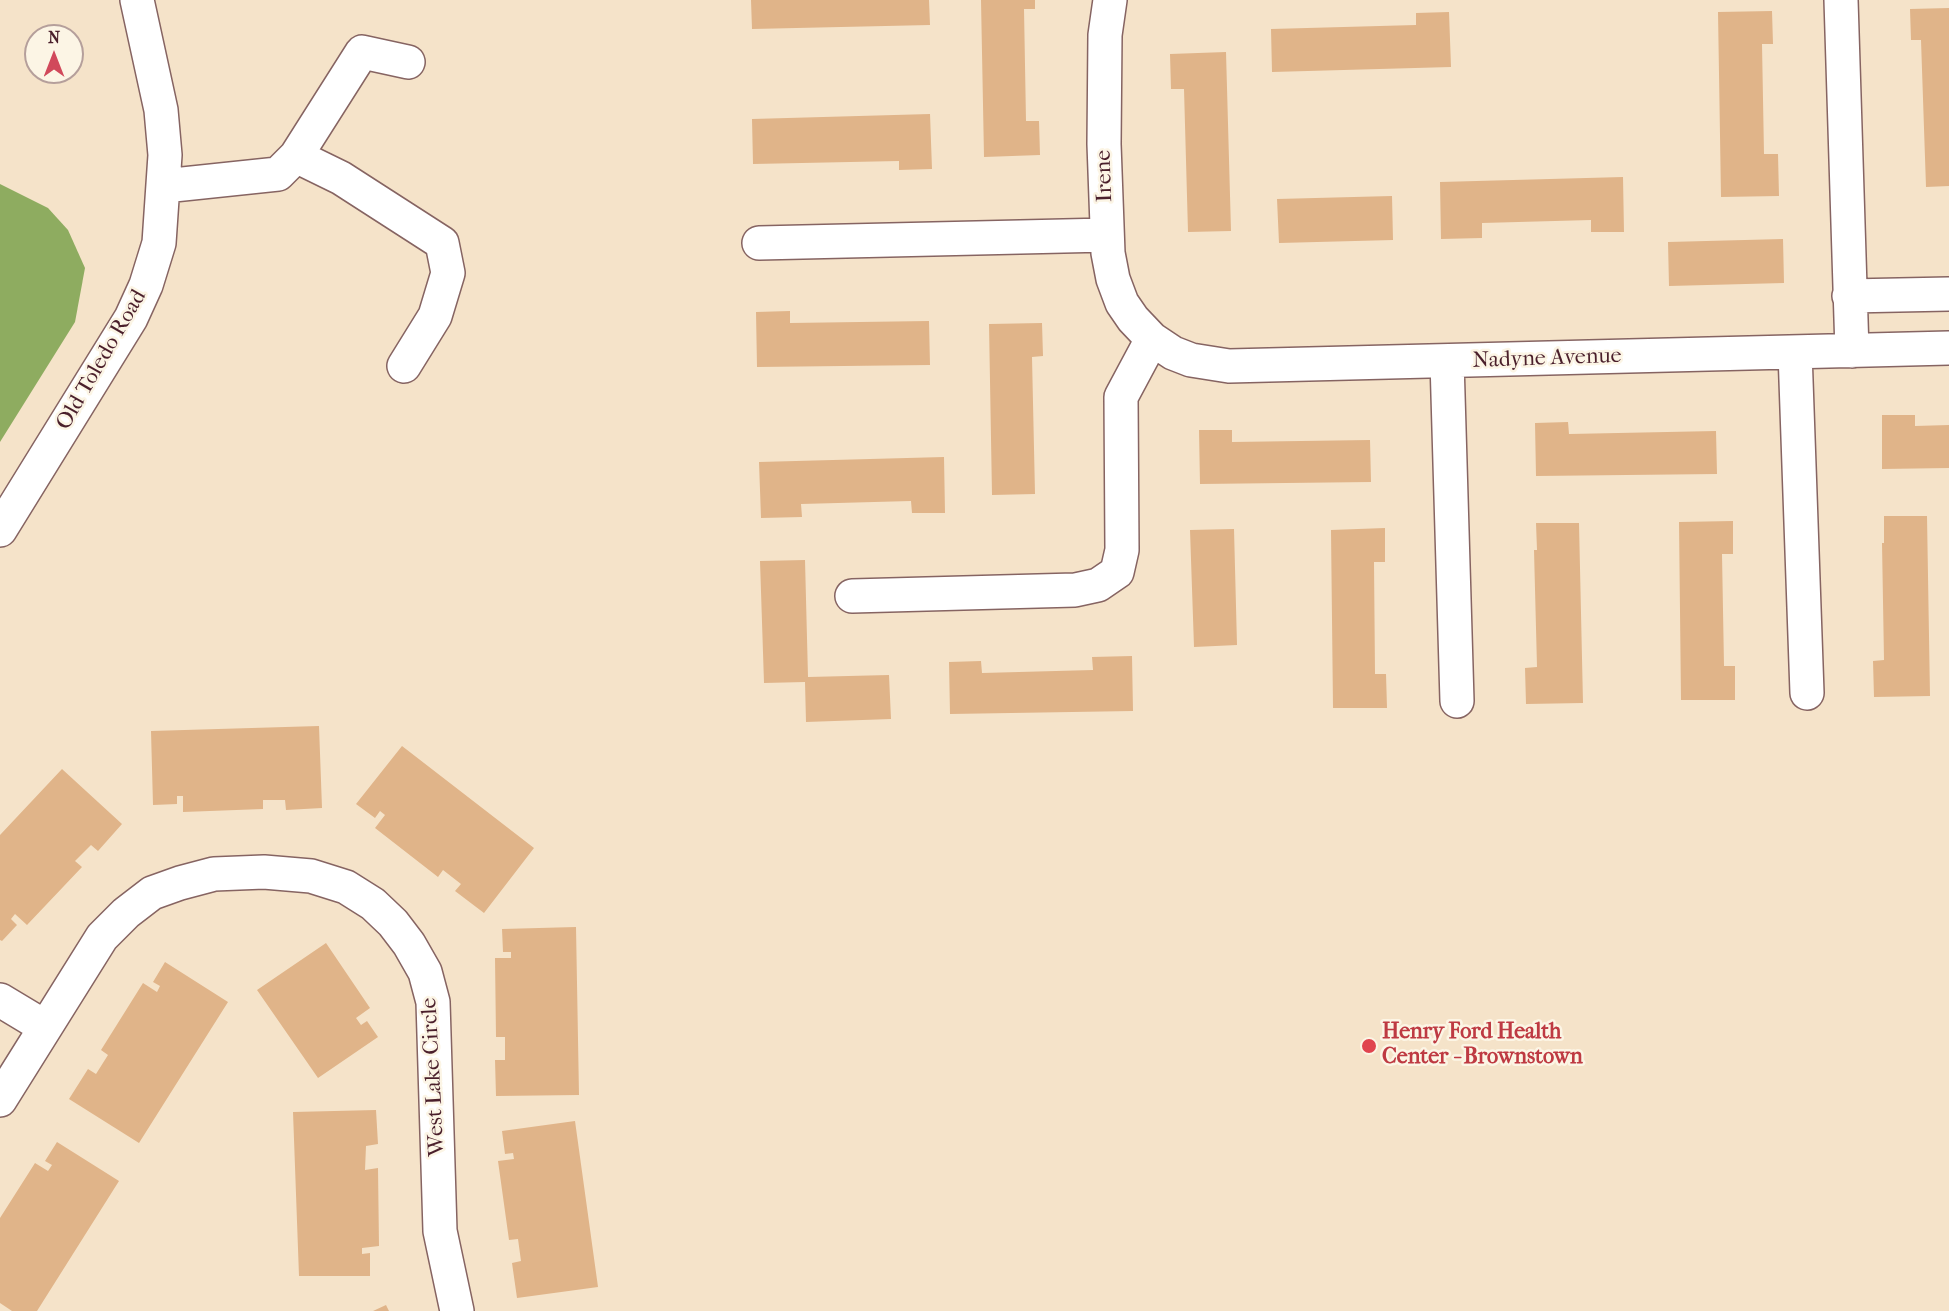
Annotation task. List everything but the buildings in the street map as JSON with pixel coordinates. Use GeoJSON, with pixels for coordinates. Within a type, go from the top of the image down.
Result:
{"type":"FeatureCollection","features":[{"type":"Feature","properties":{"kind":"street","name":"Old Toledo Road"},"geometry":{"type":"LineString","coordinates":[[0,530],[131,318],[146,285],[159,243],[165,155],[161,110],[137,0]]}},
{"type":"Feature","properties":{"kind":"street","name":"Irene"},"geometry":{"type":"LineString","coordinates":[[1110,0],[1104,35],[1107,235],[1113,279],[1122,303],[1152,339]]}},
{"type":"Feature","properties":{"kind":"street"},"geometry":{"type":"LineString","coordinates":[[1841,0],[1852,351]]}},
{"type":"Feature","properties":{"kind":"street"},"geometry":{"type":"LineString","coordinates":[[164,186],[278,174],[296,156],[362,52],[408,62]]}},
{"type":"Feature","properties":{"kind":"street"},"geometry":{"type":"LineString","coordinates":[[296,156],[341,178],[442,243],[448,273],[435,316],[404,366]]}},
{"type":"Feature","properties":{"kind":"street"},"geometry":{"type":"LineString","coordinates":[[759,243],[1107,235]]}},
{"type":"Feature","properties":{"kind":"street"},"geometry":{"type":"LineString","coordinates":[[1849,296],[1949,294]]}},
{"type":"Feature","properties":{"kind":"street"},"geometry":{"type":"LineString","coordinates":[[852,596],[1076,590],[1098,585],[1116,572],[1122,550],[1121,397],[1152,339]]}},
{"type":"Feature","properties":{"kind":"street","name":"Nadyne Avenue"},"geometry":{"type":"LineString","coordinates":[[1152,339],[1191,360],[1229,366],[1949,348]]}},
{"type":"Feature","properties":{"kind":"street"},"geometry":{"type":"LineString","coordinates":[[1795,352],[1808,693]]}},
{"type":"Feature","properties":{"kind":"street"},"geometry":{"type":"LineString","coordinates":[[1447,361],[1458,701]]}},
{"type":"Feature","properties":{"kind":"street","name":"West Lake Circle"},"geometry":{"type":"LineString","coordinates":[[0,1100],[102,937],[152,893],[214,874],[264,872],[311,876],[346,886],[373,904],[393,923],[409,944],[425,972],[433,1002],[440,1231],[457,1311]]}},
{"type":"Feature","properties":{"kind":"street"},"geometry":{"type":"LineString","coordinates":[[0,1000],[45,1027]]}},
{"type":"Feature","properties":{"kind":"green space"},"geometry":{"type":"Polygon","coordinates":[[[0,184],[48,208],[68,230],[85,268],[75,322],[0,442],[0,184]]]}},
{"type":"Feature","properties":{"kind":"place","name":"Henry Ford Health Center - Brownstown"},"geometry":{"type":"Point","coordinates":[1369,1046]}}]}
